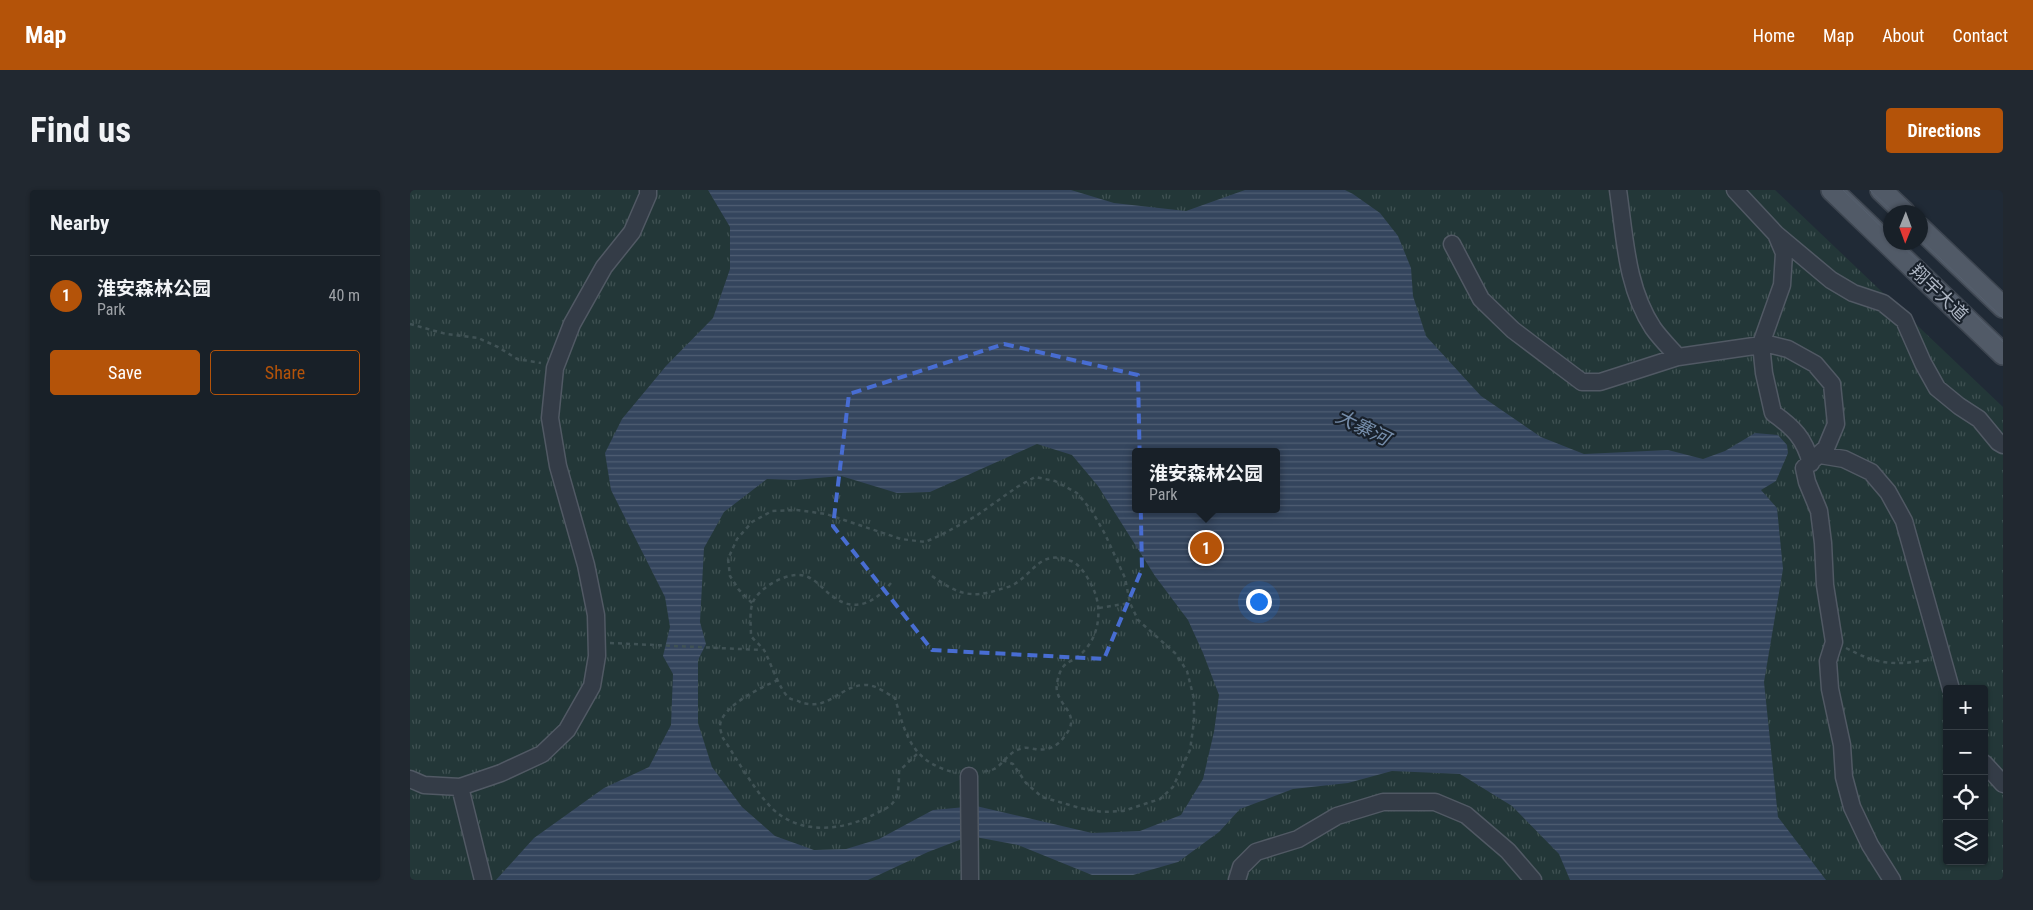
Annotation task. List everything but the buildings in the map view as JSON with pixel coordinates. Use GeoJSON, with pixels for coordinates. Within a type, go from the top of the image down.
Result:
{"type":"FeatureCollection","features":[{"type":"Feature","properties":{"kind":"main road","name":"翔宇大道"},"geometry":{"type":"LineString","coordinates":[[1832,190],[2003,354]]}},
{"type":"Feature","properties":{"kind":"main road"},"geometry":{"type":"LineString","coordinates":[[1881,190],[1897,205]]}},
{"type":"Feature","properties":{"kind":"main road","name":"翔宇大道"},"geometry":{"type":"LineString","coordinates":[[1928,236],[2003,307]]}},
{"type":"Feature","properties":{"kind":"street"},"geometry":{"type":"LineString","coordinates":[[410,779],[424,785],[460,787],[501,773],[542,754],[567,730],[592,686],[597,656],[596,615],[586,565],[558,466],[550,418],[555,368],[572,324],[600,275],[632,232],[648,195],[648,190]]}},
{"type":"Feature","properties":{"kind":"street"},"geometry":{"type":"LineString","coordinates":[[1618,190],[1628,268],[1639,301],[1653,328],[1678,357]]}},
{"type":"Feature","properties":{"kind":"street"},"geometry":{"type":"LineString","coordinates":[[1735,190],[1776,234],[1831,280],[1853,293],[1883,303],[1904,320],[1923,363],[1937,388],[1979,419],[1998,442],[2003,445]]}},
{"type":"Feature","properties":{"kind":"street"},"geometry":{"type":"LineString","coordinates":[[1776,234],[1784,253],[1782,285],[1760,344],[1764,373],[1773,413],[1793,427],[1815,459]]}},
{"type":"Feature","properties":{"kind":"street"},"geometry":{"type":"LineString","coordinates":[[1452,244],[1482,299],[1513,330],[1582,382],[1600,382],[1678,357],[1768,344],[1788,349],[1815,364],[1832,384],[1836,424],[1826,448],[1804,468],[1806,482],[1819,511],[1823,544],[1825,585],[1834,642],[1828,661],[1830,689],[1842,745],[1844,778],[1850,800],[1870,845],[1892,880]]}},
{"type":"Feature","properties":{"kind":"street"},"geometry":{"type":"LineString","coordinates":[[1815,459],[1844,459],[1871,472],[1888,492],[1904,521],[1950,685]]}},
{"type":"Feature","properties":{"kind":"street"},"geometry":{"type":"LineString","coordinates":[[1988,767],[2003,784]]}},
{"type":"Feature","properties":{"kind":"street"},"geometry":{"type":"LineString","coordinates":[[969,776],[970,880]]}},
{"type":"Feature","properties":{"kind":"street"},"geometry":{"type":"LineString","coordinates":[[460,787],[483,880]]}},
{"type":"Feature","properties":{"kind":"street"},"geometry":{"type":"LineString","coordinates":[[1237,880],[1241,868],[1256,852],[1298,838],[1337,816],[1383,802],[1435,802],[1466,815],[1508,851],[1533,880]]}},
{"type":"Feature","properties":{"kind":"path"},"geometry":{"type":"LineString","coordinates":[[410,324],[446,334],[478,338],[498,347],[517,359],[535,363],[558,363]]}},
{"type":"Feature","properties":{"kind":"path"},"geometry":{"type":"LineString","coordinates":[[752,603],[739,590],[730,576],[728,559],[737,539],[752,522],[772,510],[797,510],[826,514],[901,539],[925,542],[976,516],[1017,487],[1035,477],[1055,481],[1077,493],[1092,511],[1105,534],[1125,578],[1130,603],[1138,620],[1176,654],[1187,671],[1194,699],[1194,722],[1190,750],[1174,787],[1160,799],[1123,811],[1102,812],[1042,797],[1026,783],[1014,764],[1002,760]]}},
{"type":"Feature","properties":{"kind":"path"},"geometry":{"type":"LineString","coordinates":[[890,584],[881,595],[870,603],[857,605],[843,603],[807,576],[790,574],[775,581],[757,596],[752,603],[751,636],[763,650],[778,680],[790,698],[804,703],[821,704],[836,698],[849,688],[865,685],[880,689],[895,698],[903,726],[913,748],[918,753],[926,760],[949,771],[969,776],[995,769],[1008,755],[1024,747],[1042,750],[1055,747],[1072,726],[1072,715],[1063,704],[1057,687],[1059,674],[1063,665],[1083,652],[1094,636],[1099,608],[1096,592],[1087,575],[1072,561],[1053,558],[1036,564],[1016,584],[988,593],[967,595],[949,588],[932,576]]}},
{"type":"Feature","properties":{"kind":"path"},"geometry":{"type":"LineString","coordinates":[[1099,608],[1130,603]]}},
{"type":"Feature","properties":{"kind":"path"},"geometry":{"type":"LineString","coordinates":[[596,642],[763,650]]}},
{"type":"Feature","properties":{"kind":"path"},"geometry":{"type":"LineString","coordinates":[[1834,642],[1876,662],[1906,664],[1942,657]]}},
{"type":"Feature","properties":{"kind":"path"},"geometry":{"type":"LineString","coordinates":[[778,680],[755,691],[724,715],[720,726],[723,738],[766,802],[779,814],[796,824],[832,828],[855,823],[889,807],[896,798],[899,771],[918,753]]}},
{"type":"Feature","properties":{"kind":"highlighted area"},"geometry":{"type":"Polygon","coordinates":[[[1004,344],[1138,375],[1142,569],[1104,659],[932,650],[833,526],[849,394],[1004,344]]]}},
{"type":"Feature","properties":{"kind":"green space"},"geometry":{"type":"Polygon","coordinates":[[[410,190],[1775,190],[2003,407],[2003,880],[410,880],[410,190]]]}},
{"type":"Feature","properties":{"kind":"water","name":"大寨河"},"geometry":{"type":"Polygon","coordinates":[[[708,190],[1071,190],[1114,203],[1186,211],[1245,190],[1345,190],[1353,194],[1380,213],[1398,236],[1411,268],[1413,296],[1426,336],[1481,396],[1541,437],[1584,454],[1668,450],[1703,459],[1725,451],[1755,433],[1778,435],[1787,445],[1788,453],[1776,481],[1761,490],[1777,508],[1783,569],[1764,682],[1778,817],[1826,880],[1570,880],[1559,854],[1512,806],[1460,774],[1392,771],[1348,783],[1293,789],[1240,809],[1219,832],[1178,862],[1133,875],[1092,875],[1018,845],[970,836],[928,852],[868,880],[496,880],[534,838],[604,788],[649,767],[671,725],[673,674],[663,656],[670,627],[665,597],[611,490],[605,453],[622,419],[666,366],[713,318],[730,269],[730,227],[708,190]],[[1037,444],[930,492],[897,493],[841,476],[795,480],[767,479],[724,512],[704,548],[700,622],[706,644],[698,660],[698,723],[712,767],[742,807],[775,836],[814,850],[846,849],[879,839],[933,810],[976,806],[1092,833],[1140,831],[1181,815],[1203,779],[1214,732],[1219,695],[1188,620],[1155,576],[1098,486],[1072,455],[1037,444]]]}},
{"type":"Feature","properties":{"kind":"tram line"},"geometry":{"type":"LineString","coordinates":[[1843,190],[1883,228]]}},
{"type":"Feature","properties":{"kind":"tram line"},"geometry":{"type":"LineString","coordinates":[[1870,190],[1886,205]]}},
{"type":"Feature","properties":{"kind":"tram line"},"geometry":{"type":"LineString","coordinates":[[1928,247],[2003,318]]}},
{"type":"Feature","properties":{"kind":"tram line"},"geometry":{"type":"LineString","coordinates":[[1906,250],[2003,342]]}},
{"type":"Feature","properties":{"kind":"place","name":"淮安森林公园"},"geometry":{"type":"Point","coordinates":[1206,548]}}]}
